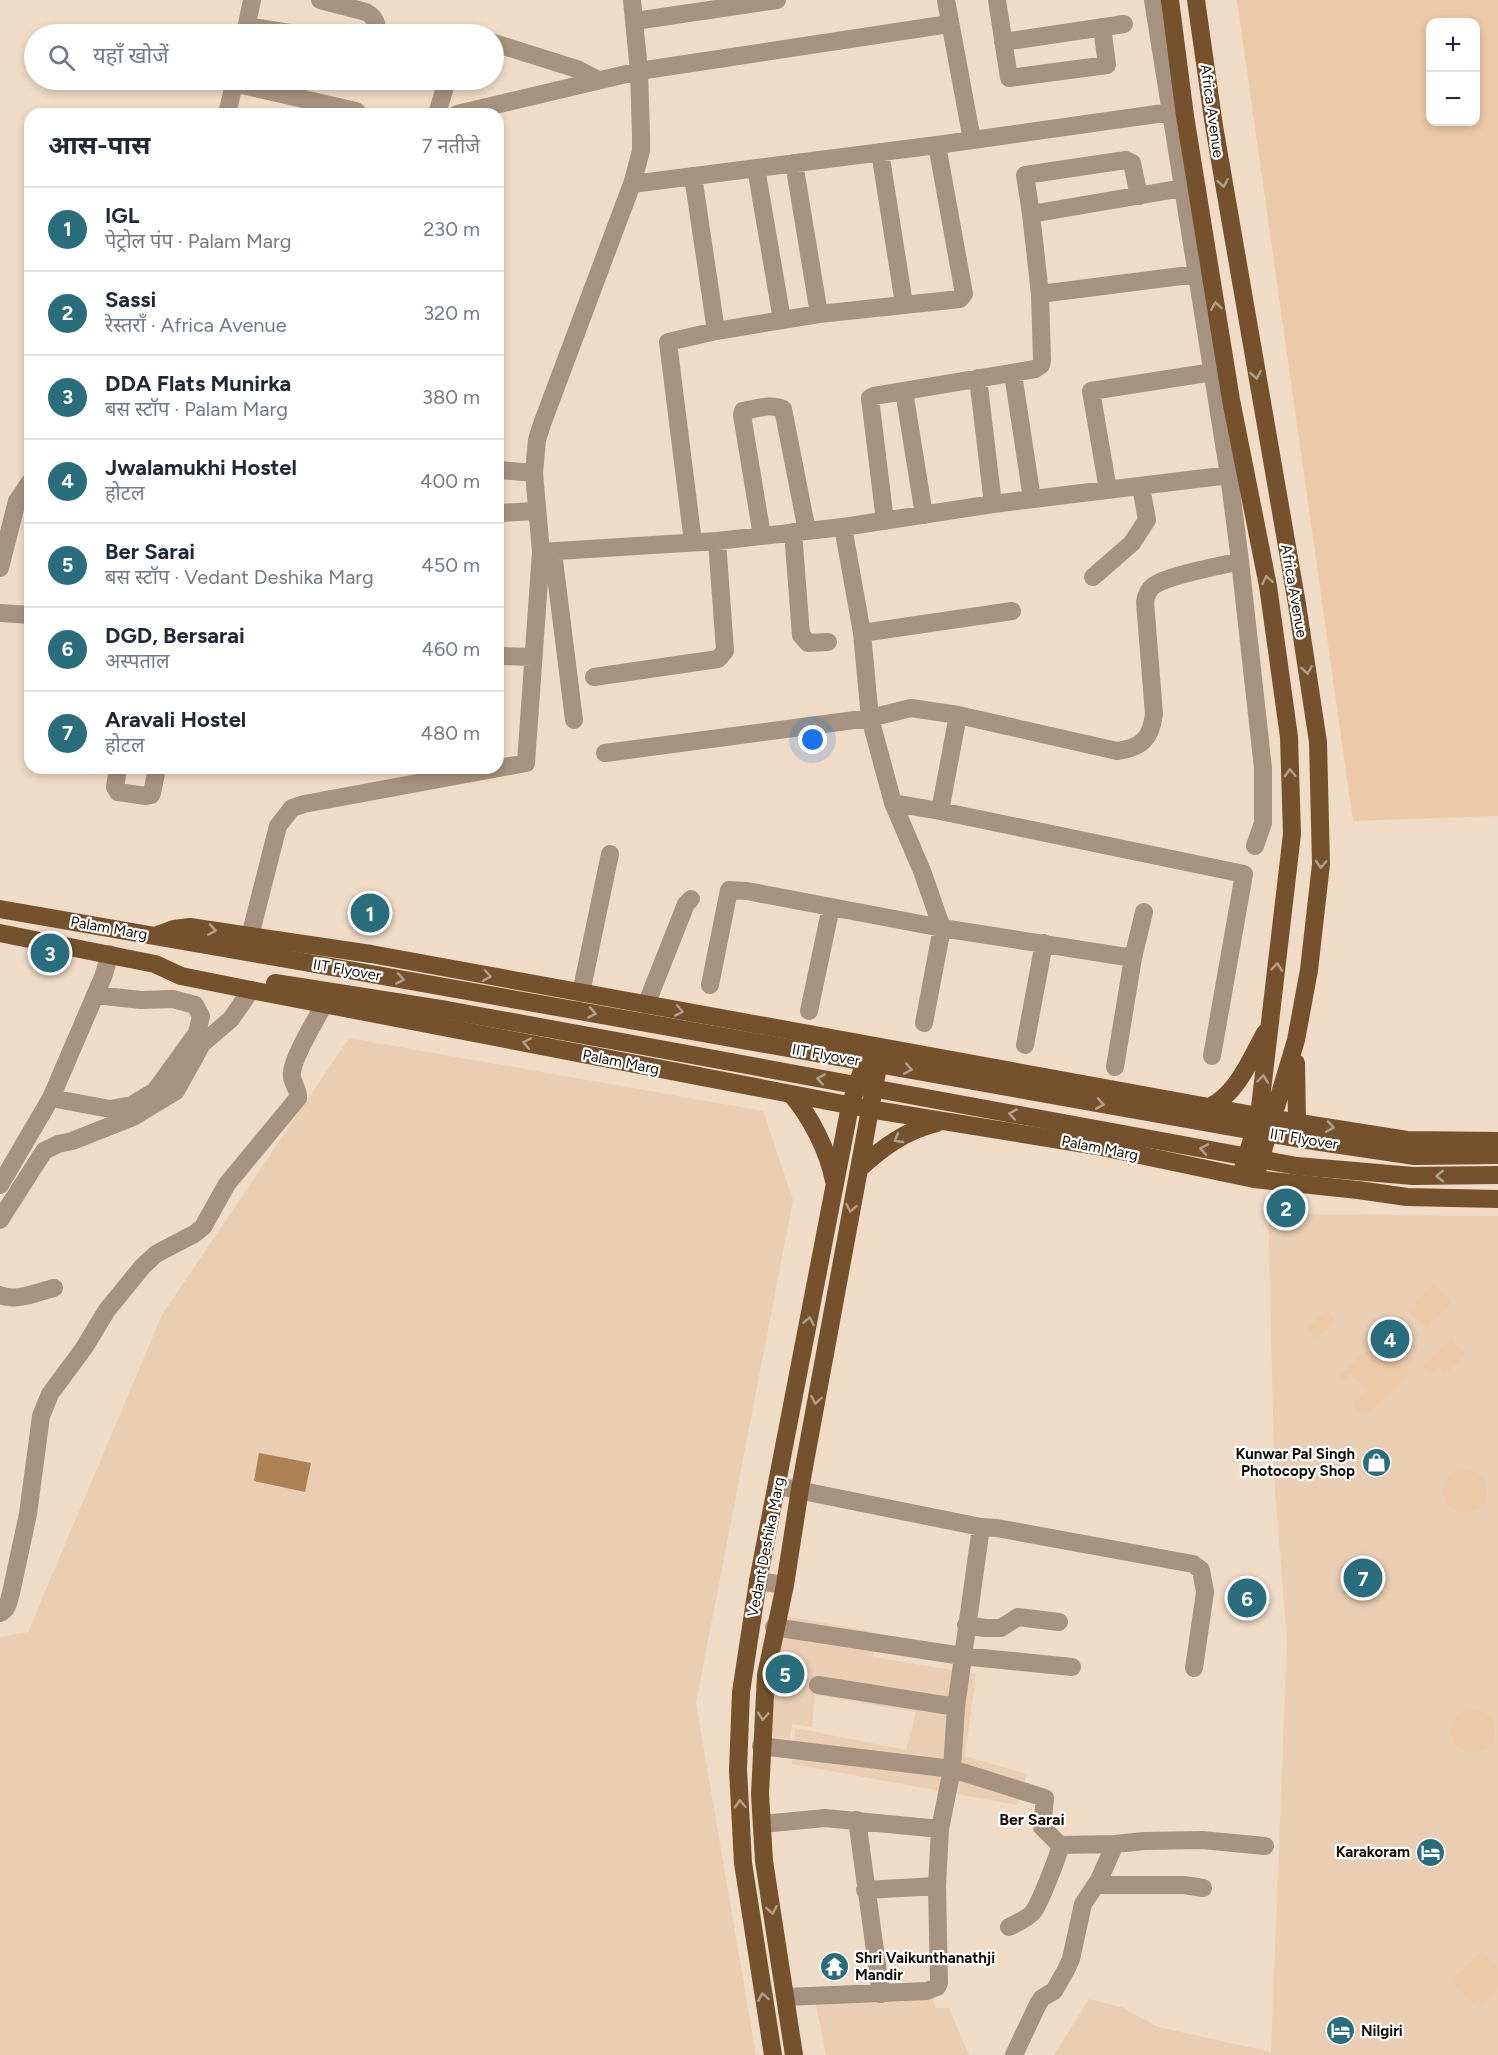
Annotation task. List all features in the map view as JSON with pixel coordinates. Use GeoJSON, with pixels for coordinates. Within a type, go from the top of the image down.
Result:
{"type":"FeatureCollection","features":[{"type":"Feature","properties":{"kind":"main road","name":"Africa Avenue"},"geometry":{"type":"LineString","coordinates":[[1170,0],[1187,128],[1231,400],[1268,585],[1289,737],[1292,834],[1269,1025],[1266,1118]]}},
{"type":"Feature","properties":{"kind":"main road","name":"Africa Avenue"},"geometry":{"type":"LineString","coordinates":[[1197,0],[1214,126],[1297,604],[1318,742],[1322,864],[1309,970],[1296,1040],[1266,1118],[1247,1178]]}},
{"type":"Feature","properties":{"kind":"main road","name":"Palam Marg"},"geometry":{"type":"LineString","coordinates":[[0,909],[155,936],[174,929],[190,927],[371,954],[1266,1118],[1368,1134],[1407,1140],[1498,1141]]}},
{"type":"Feature","properties":{"kind":"main road","name":"Palam Marg"},"geometry":{"type":"LineString","coordinates":[[0,933],[155,964],[181,976],[251,990],[850,1106],[1097,1146],[1247,1178],[1407,1197],[1498,1199]]}},
{"type":"Feature","properties":{"kind":"main road","name":"IIT Flyover"},"geometry":{"type":"LineString","coordinates":[[155,936],[1300,1139],[1414,1156],[1498,1155]]}},
{"type":"Feature","properties":{"kind":"main road","name":"IIT Flyover"},"geometry":{"type":"LineString","coordinates":[[155,964],[447,1010],[1297,1166],[1413,1176],[1498,1175]]}},
{"type":"Feature","properties":{"kind":"main road"},"geometry":{"type":"LineString","coordinates":[[703,1078],[718,1076],[724,1072],[730,1067],[736,1054],[736,1039],[729,1026],[710,1017]]}},
{"type":"Feature","properties":{"kind":"main road"},"geometry":{"type":"LineString","coordinates":[[1210,1107],[1222,1101],[1230,1092],[1269,1025]]}},
{"type":"Feature","properties":{"kind":"main road"},"geometry":{"type":"LineString","coordinates":[[1296,1040],[1296,1122]]}},
{"type":"Feature","properties":{"kind":"main road","name":"Vedant Deshika Marg"},"geometry":{"type":"LineString","coordinates":[[773,2055],[743,1863],[738,1770],[741,1692],[758,1581],[850,1106],[876,1046]]}},
{"type":"Feature","properties":{"kind":"main road","name":"Vedant Deshika Marg"},"geometry":{"type":"LineString","coordinates":[[794,2055],[764,1861],[761,1746],[765,1675],[785,1585],[800,1490],[859,1168],[876,1046]]}},
{"type":"Feature","properties":{"kind":"main road"},"geometry":{"type":"LineString","coordinates":[[791,1094],[799,1104],[830,1163],[835,1186]]}},
{"type":"Feature","properties":{"kind":"main road"},"geometry":{"type":"LineString","coordinates":[[859,1168],[894,1140],[920,1127],[944,1121]]}},
{"type":"Feature","properties":{"kind":"main road"},"geometry":{"type":"LineString","coordinates":[[1358,1190],[1349,1155],[1353,1141],[1368,1134]]}},
{"type":"Feature","properties":{"kind":"street"},"geometry":{"type":"LineString","coordinates":[[250,24],[252,0]]}},
{"type":"Feature","properties":{"kind":"street"},"geometry":{"type":"LineString","coordinates":[[251,24],[262,0]]}},
{"type":"Feature","properties":{"kind":"street"},"geometry":{"type":"LineString","coordinates":[[320,0],[366,12],[372,15],[376,24]]}},
{"type":"Feature","properties":{"kind":"street"},"geometry":{"type":"LineString","coordinates":[[574,720],[547,552],[537,511],[534,473],[537,440],[542,424],[632,184],[641,151],[639,71],[632,0]]}},
{"type":"Feature","properties":{"kind":"street"},"geometry":{"type":"LineString","coordinates":[[635,21],[671,8],[777,0]]}},
{"type":"Feature","properties":{"kind":"street"},"geometry":{"type":"LineString","coordinates":[[946,0],[972,140]]}},
{"type":"Feature","properties":{"kind":"street"},"geometry":{"type":"LineString","coordinates":[[997,0],[1009,78],[1107,65],[1102,27]]}},
{"type":"Feature","properties":{"kind":"street"},"geometry":{"type":"LineString","coordinates":[[1153,0],[1229,475],[1240,561],[1263,768],[1263,823],[1255,846]]}},
{"type":"Feature","properties":{"kind":"street"},"geometry":{"type":"LineString","coordinates":[[482,108],[639,71],[949,24]]}},
{"type":"Feature","properties":{"kind":"street"},"geometry":{"type":"LineString","coordinates":[[1003,42],[1124,24]]}},
{"type":"Feature","properties":{"kind":"street"},"geometry":{"type":"LineString","coordinates":[[504,47],[577,69],[598,80]]}},
{"type":"Feature","properties":{"kind":"street"},"geometry":{"type":"LineString","coordinates":[[230,108],[238,90]]}},
{"type":"Feature","properties":{"kind":"street"},"geometry":{"type":"LineString","coordinates":[[238,108],[240,90]]}},
{"type":"Feature","properties":{"kind":"street"},"geometry":{"type":"LineString","coordinates":[[270,90],[344,108]]}},
{"type":"Feature","properties":{"kind":"street"},"geometry":{"type":"LineString","coordinates":[[439,108],[444,90]]}},
{"type":"Feature","properties":{"kind":"street"},"geometry":{"type":"LineString","coordinates":[[632,184],[1171,112]]}},
{"type":"Feature","properties":{"kind":"street"},"geometry":{"type":"LineString","coordinates":[[693,543],[667,343],[671,340],[716,331],[819,314],[957,300],[964,294],[937,145]]}},
{"type":"Feature","properties":{"kind":"street"},"geometry":{"type":"LineString","coordinates":[[880,152],[904,304]]}},
{"type":"Feature","properties":{"kind":"street"},"geometry":{"type":"LineString","coordinates":[[885,521],[869,402],[874,396],[1013,374],[1035,369],[1041,365],[1040,294],[1025,175],[1126,160],[1132,163],[1139,196]]}},
{"type":"Feature","properties":{"kind":"street"},"geometry":{"type":"LineString","coordinates":[[794,163],[819,314]]}},
{"type":"Feature","properties":{"kind":"street"},"geometry":{"type":"LineString","coordinates":[[756,168],[782,320]]}},
{"type":"Feature","properties":{"kind":"street"},"geometry":{"type":"LineString","coordinates":[[693,176],[716,331]]}},
{"type":"Feature","properties":{"kind":"street"},"geometry":{"type":"LineString","coordinates":[[1031,214],[1183,188]]}},
{"type":"Feature","properties":{"kind":"street"},"geometry":{"type":"LineString","coordinates":[[1040,294],[1197,274]]}},
{"type":"Feature","properties":{"kind":"street"},"geometry":{"type":"LineString","coordinates":[[1108,490],[1091,391],[1212,372]]}},
{"type":"Feature","properties":{"kind":"street"},"geometry":{"type":"LineString","coordinates":[[1013,374],[1032,499]]}},
{"type":"Feature","properties":{"kind":"street"},"geometry":{"type":"LineString","coordinates":[[978,378],[993,504]]}},
{"type":"Feature","properties":{"kind":"street"},"geometry":{"type":"LineString","coordinates":[[904,391],[924,515]]}},
{"type":"Feature","properties":{"kind":"street"},"geometry":{"type":"LineString","coordinates":[[762,536],[742,415],[743,411],[779,407],[783,409],[800,531],[801,635],[808,643],[828,642]]}},
{"type":"Feature","properties":{"kind":"street"},"geometry":{"type":"LineString","coordinates":[[504,470],[534,473]]}},
{"type":"Feature","properties":{"kind":"street"},"geometry":{"type":"LineString","coordinates":[[547,552],[717,541],[843,527],[993,504],[1229,475]]}},
{"type":"Feature","properties":{"kind":"street"},"geometry":{"type":"LineString","coordinates":[[1093,577],[1132,543],[1147,520],[1141,487]]}},
{"type":"Feature","properties":{"kind":"street"},"geometry":{"type":"LineString","coordinates":[[0,568],[17,501],[24,491]]}},
{"type":"Feature","properties":{"kind":"street"},"geometry":{"type":"LineString","coordinates":[[504,513],[537,511]]}},
{"type":"Feature","properties":{"kind":"street"},"geometry":{"type":"LineString","coordinates":[[843,527],[862,633],[870,718],[893,803],[922,871],[942,928],[924,1023]]}},
{"type":"Feature","properties":{"kind":"street"},"geometry":{"type":"LineString","coordinates":[[594,677],[722,657],[725,651],[717,541]]}},
{"type":"Feature","properties":{"kind":"street"},"geometry":{"type":"LineString","coordinates":[[504,767],[526,763],[533,657],[547,552]]}},
{"type":"Feature","properties":{"kind":"street"},"geometry":{"type":"LineString","coordinates":[[605,753],[870,718],[911,708],[958,715],[1117,751],[1139,746],[1149,734],[1154,714],[1146,595],[1152,587],[1159,583],[1192,572],[1240,561]]}},
{"type":"Feature","properties":{"kind":"street"},"geometry":{"type":"LineString","coordinates":[[862,633],[1012,610]]}},
{"type":"Feature","properties":{"kind":"street"},"geometry":{"type":"LineString","coordinates":[[0,613],[24,615]]}},
{"type":"Feature","properties":{"kind":"street"},"geometry":{"type":"LineString","coordinates":[[504,656],[533,657]]}},
{"type":"Feature","properties":{"kind":"street"},"geometry":{"type":"LineString","coordinates":[[939,811],[958,715]]}},
{"type":"Feature","properties":{"kind":"street"},"geometry":{"type":"LineString","coordinates":[[117,774],[116,787],[118,792],[146,796],[152,793],[156,774]]}},
{"type":"Feature","properties":{"kind":"street"},"geometry":{"type":"LineString","coordinates":[[250,936],[278,826],[292,808],[466,774]]}},
{"type":"Feature","properties":{"kind":"street"},"geometry":{"type":"LineString","coordinates":[[893,803],[1244,874],[1212,1056]]}},
{"type":"Feature","properties":{"kind":"street"},"geometry":{"type":"LineString","coordinates":[[580,993],[610,854]]}},
{"type":"Feature","properties":{"kind":"street"},"geometry":{"type":"LineString","coordinates":[[710,985],[729,890],[747,891],[942,928],[1133,958]]}},
{"type":"Feature","properties":{"kind":"street"},"geometry":{"type":"LineString","coordinates":[[646,1005],[686,904],[691,899]]}},
{"type":"Feature","properties":{"kind":"street"},"geometry":{"type":"LineString","coordinates":[[809,1011],[831,907]]}},
{"type":"Feature","properties":{"kind":"street"},"geometry":{"type":"LineString","coordinates":[[1115,1067],[1133,958],[1144,912]]}},
{"type":"Feature","properties":{"kind":"street"},"geometry":{"type":"LineString","coordinates":[[1025,1045],[1044,943]]}},
{"type":"Feature","properties":{"kind":"street"},"geometry":{"type":"LineString","coordinates":[[0,1185],[51,1098],[110,954]]}},
{"type":"Feature","properties":{"kind":"street"},"geometry":{"type":"LineString","coordinates":[[0,1220],[44,1151],[133,1117],[176,1091],[202,1044],[231,1019],[251,990]]}},
{"type":"Feature","properties":{"kind":"street"},"geometry":{"type":"LineString","coordinates":[[51,1098],[110,1110],[132,1105],[155,1091],[197,1034],[201,1016],[195,1005],[173,999],[141,1000],[95,995]]}},
{"type":"Feature","properties":{"kind":"street"},"geometry":{"type":"LineString","coordinates":[[0,1613],[9,1604],[28,1514],[41,1416],[50,1394],[84,1348],[107,1310],[143,1266],[156,1254],[203,1227],[226,1184],[298,1098],[299,1092],[292,1078],[294,1064],[324,1004]]}},
{"type":"Feature","properties":{"kind":"street"},"geometry":{"type":"LineString","coordinates":[[0,1295],[11,1298],[54,1288]]}},
{"type":"Feature","properties":{"kind":"street"},"geometry":{"type":"LineString","coordinates":[[778,1486],[981,1527],[1193,1564],[1201,1570],[1205,1592],[1194,1668]]}},
{"type":"Feature","properties":{"kind":"street"},"geometry":{"type":"LineString","coordinates":[[786,1997],[927,1991],[937,1987],[939,1983],[937,1886],[940,1829],[952,1769],[962,1656],[981,1527]]}},
{"type":"Feature","properties":{"kind":"street"},"geometry":{"type":"LineString","coordinates":[[758,1581],[785,1585]]}},
{"type":"Feature","properties":{"kind":"street"},"geometry":{"type":"LineString","coordinates":[[966,1625],[1001,1628],[1018,1617],[1059,1622]]}},
{"type":"Feature","properties":{"kind":"street"},"geometry":{"type":"LineString","coordinates":[[774,1627],[962,1656],[1072,1667]]}},
{"type":"Feature","properties":{"kind":"street"},"geometry":{"type":"LineString","coordinates":[[818,1685],[956,1707]]}},
{"type":"Feature","properties":{"kind":"street"},"geometry":{"type":"LineString","coordinates":[[761,1746],[952,1769],[1015,1788],[1045,1798],[1042,1827],[1060,1845],[1202,1839],[1265,1846]]}},
{"type":"Feature","properties":{"kind":"street"},"geometry":{"type":"LineString","coordinates":[[762,1824],[825,1818],[940,1829]]}},
{"type":"Feature","properties":{"kind":"street"},"geometry":{"type":"LineString","coordinates":[[857,1820],[881,1994]]}},
{"type":"Feature","properties":{"kind":"street"},"geometry":{"type":"LineString","coordinates":[[1014,2055],[1038,2004],[1042,1998],[1054,1992],[1066,1970],[1071,1959],[1080,1911],[1096,1886],[1115,1844]]}},
{"type":"Feature","properties":{"kind":"street"},"geometry":{"type":"LineString","coordinates":[[1009,1927],[1032,1914],[1037,1907],[1059,1855],[1060,1845]]}},
{"type":"Feature","properties":{"kind":"street"},"geometry":{"type":"LineString","coordinates":[[1096,1886],[1184,1885],[1203,1888]]}},
{"type":"Feature","properties":{"kind":"street"},"geometry":{"type":"LineString","coordinates":[[865,1890],[937,1886]]}},
{"type":"Feature","properties":{"kind":"shaded area"},"geometry":{"type":"Polygon","coordinates":[[[1237,0],[1498,0],[1498,816],[1353,821],[1237,0]]]}},
{"type":"Feature","properties":{"kind":"shaded area"},"geometry":{"type":"Polygon","coordinates":[[[349,1038],[763,1111],[793,1200],[696,1703],[756,2055],[0,2055],[0,1637],[28,1632],[162,1315],[349,1038]]]}},
{"type":"Feature","properties":{"kind":"shaded area"},"geometry":{"type":"Polygon","coordinates":[[[1268,1214],[1498,1216],[1498,2055],[1054,2055],[1089,1999],[1121,2007],[1158,2027],[1271,2052],[1287,1641],[1275,1490],[1268,1214]]]}},
{"type":"Feature","properties":{"kind":"shaded area"},"geometry":{"type":"Polygon","coordinates":[[[1433,1284],[1452,1301],[1427,1328],[1408,1311],[1433,1284]]]}},
{"type":"Feature","properties":{"kind":"shaded area"},"geometry":{"type":"Polygon","coordinates":[[[1326,1310],[1336,1319],[1317,1339],[1307,1329],[1326,1310]]]}},
{"type":"Feature","properties":{"kind":"shaded area"},"geometry":{"type":"Polygon","coordinates":[[[1451,1339],[1466,1354],[1445,1374],[1438,1367],[1431,1374],[1423,1366],[1451,1339]]]}},
{"type":"Feature","properties":{"kind":"shaded area"},"geometry":{"type":"Polygon","coordinates":[[[1377,1340],[1410,1373],[1365,1417],[1353,1405],[1367,1390],[1350,1374],[1344,1379],[1340,1376],[1377,1340]]]}},
{"type":"Feature","properties":{"kind":"shaded area"},"geometry":{"type":"Polygon","coordinates":[[[259,1453],[311,1463],[305,1492],[254,1481],[259,1453]]]}},
{"type":"Feature","properties":{"kind":"shaded area"},"geometry":{"type":"Polygon","coordinates":[[[1465,1469],[1481,1475],[1487,1491],[1481,1507],[1465,1513],[1449,1507],[1443,1491],[1449,1475],[1465,1469]]]}},
{"type":"Feature","properties":{"kind":"shaded area"},"geometry":{"type":"Polygon","coordinates":[[[784,1616],[875,1632],[873,1657],[976,1674],[965,1756],[1027,1774],[1017,1805],[792,1764],[795,1728],[906,1750],[916,1712],[815,1695],[812,1727],[792,1724],[790,1740],[770,1736],[771,1687],[784,1616]]]}},
{"type":"Feature","properties":{"kind":"shaded area"},"geometry":{"type":"Polygon","coordinates":[[[1473,1709],[1489,1715],[1495,1731],[1489,1747],[1473,1753],[1457,1747],[1451,1731],[1457,1715],[1473,1709]]]}},
{"type":"Feature","properties":{"kind":"shaded area"},"geometry":{"type":"Polygon","coordinates":[[[1481,1951],[1498,1969],[1498,1988],[1479,2008],[1451,1981],[1481,1951]]]}},
{"type":"Feature","properties":{"kind":"shaded area"},"geometry":{"type":"Polygon","coordinates":[[[929,1981],[935,2008],[949,2008],[969,2055],[826,2055],[815,2000],[929,1981]]]}},
{"type":"Feature","properties":{"kind":"place","name":"IGL"},"geometry":{"type":"Point","coordinates":[370,913]}},
{"type":"Feature","properties":{"kind":"place","name":"DDA Flats Munirka"},"geometry":{"type":"Point","coordinates":[50,953]}},
{"type":"Feature","properties":{"kind":"place","name":"Sassi"},"geometry":{"type":"Point","coordinates":[1286,1208]}},
{"type":"Feature","properties":{"kind":"place","name":"Jwalamukhi Hostel"},"geometry":{"type":"Point","coordinates":[1390,1339]}},
{"type":"Feature","properties":{"kind":"place","name":"Kunwar Pal Singh Photocopy Shop"},"geometry":{"type":"Point","coordinates":[1376,1463]}},
{"type":"Feature","properties":{"kind":"place","name":"Aravali Hostel"},"geometry":{"type":"Point","coordinates":[1363,1578]}},
{"type":"Feature","properties":{"kind":"place","name":"DGD, Bersarai"},"geometry":{"type":"Point","coordinates":[1247,1598]}},
{"type":"Feature","properties":{"kind":"place","name":"Ber Sarai"},"geometry":{"type":"Point","coordinates":[785,1674]}},
{"type":"Feature","properties":{"kind":"place","name":"Karakoram"},"geometry":{"type":"Point","coordinates":[1431,1852]}},
{"type":"Feature","properties":{"kind":"place","name":"Shri Vaikunthanathji Mandir"},"geometry":{"type":"Point","coordinates":[834,1967]}},
{"type":"Feature","properties":{"kind":"place","name":"Nilgiri"},"geometry":{"type":"Point","coordinates":[1340,2031]}},
{"type":"Feature","properties":{"kind":"district","name":"Ber Sarai"},"geometry":{"type":"Point","coordinates":[1032,1819]}}]}
